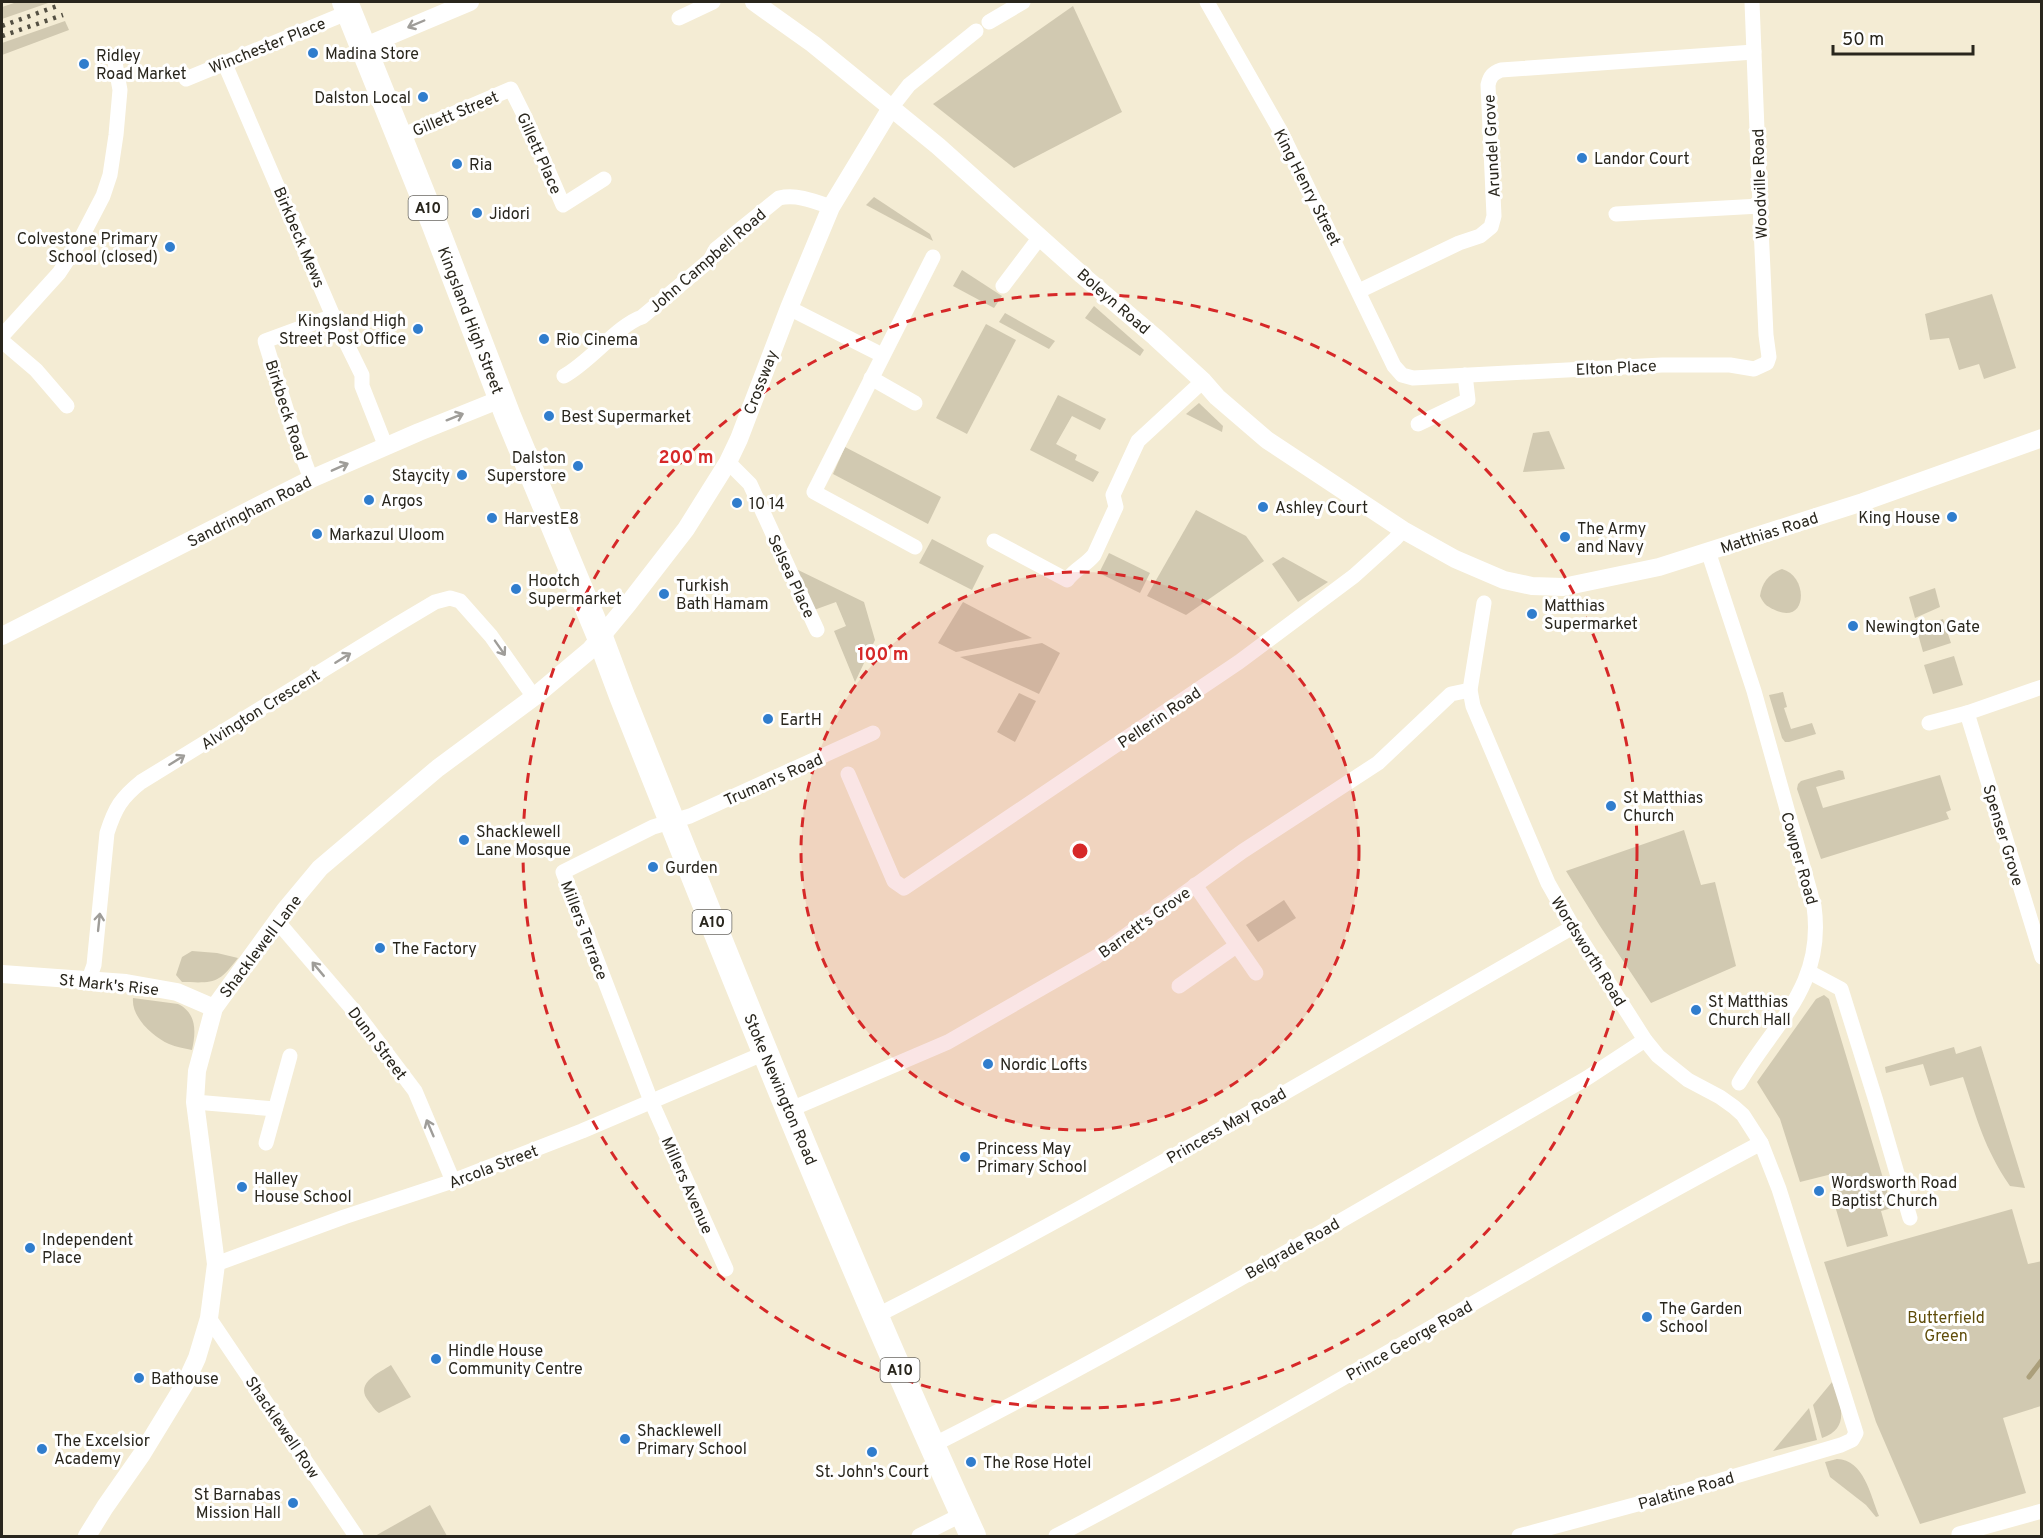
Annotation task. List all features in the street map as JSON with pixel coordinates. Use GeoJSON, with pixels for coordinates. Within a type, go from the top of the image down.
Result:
{"type":"FeatureCollection","features":[{"type":"Feature","properties":{"kind":"highway","name":"Kingsland High Street"},"geometry":{"type":"LineString","coordinates":[[347,7],[501,399],[600,637]]}},
{"type":"Feature","properties":{"kind":"highway","name":"Stoke Newington Road"},"geometry":{"type":"LineString","coordinates":[[600,637],[765,1053],[876,1316],[968,1525]]}},
{"type":"Feature","properties":{"kind":"street"},"geometry":{"type":"LineString","coordinates":[[363,47],[470,2]]}},
{"type":"Feature","properties":{"kind":"street"},"geometry":{"type":"LineString","coordinates":[[679,18],[713,2]]}},
{"type":"Feature","properties":{"kind":"street","name":"Boleyn Road"},"geometry":{"type":"LineString","coordinates":[[754,2],[813,44],[938,146],[1155,337],[1217,397],[1267,440],[1403,530],[1455,559],[1490,574]]}},
{"type":"Feature","properties":{"kind":"street"},"geometry":{"type":"LineString","coordinates":[[891,108],[909,85],[983,27],[1023,2]]}},
{"type":"Feature","properties":{"kind":"street","name":"King Henry Street"},"geometry":{"type":"LineString","coordinates":[[1207,2],[1268,108],[1394,366],[1402,375]]}},
{"type":"Feature","properties":{"kind":"street","name":"Woodville Road"},"geometry":{"type":"LineString","coordinates":[[1752,2],[1766,335],[1769,357],[1765,365]]}},
{"type":"Feature","properties":{"kind":"street","name":"Winchester Place"},"geometry":{"type":"LineString","coordinates":[[186,79],[347,7]]}},
{"type":"Feature","properties":{"kind":"street","name":"Arundel Grove"},"geometry":{"type":"LineString","coordinates":[[1359,291],[1458,243],[1480,236],[1491,227],[1494,216],[1488,85],[1490,77],[1495,72],[1754,52]]}},
{"type":"Feature","properties":{"kind":"street"},"geometry":{"type":"LineString","coordinates":[[67,406],[36,370],[2,338],[59,273],[78,244],[103,196],[110,175],[117,135],[120,90],[114,57]]}},
{"type":"Feature","properties":{"kind":"street","name":"Birkbeck Mews"},"geometry":{"type":"LineString","coordinates":[[224,62],[333,316],[362,375],[362,386],[386,447]]}},
{"type":"Feature","properties":{"kind":"street","name":"Gillett Street"},"geometry":{"type":"LineString","coordinates":[[399,136],[511,89]]}},
{"type":"Feature","properties":{"kind":"street","name":"Gillett Place"},"geometry":{"type":"LineString","coordinates":[[511,89],[563,205],[604,179]]}},
{"type":"Feature","properties":{"kind":"street","name":"Crossway"},"geometry":{"type":"LineString","coordinates":[[600,637],[686,529],[728,462],[831,207],[891,108]]}},
{"type":"Feature","properties":{"kind":"street","name":"John Campbell Road"},"geometry":{"type":"LineString","coordinates":[[564,376],[589,359],[632,320],[642,317],[710,260],[716,249],[779,198],[789,196],[831,207]]}},
{"type":"Feature","properties":{"kind":"street"},"geometry":{"type":"LineString","coordinates":[[1616,214],[1760,206]]}},
{"type":"Feature","properties":{"kind":"street"},"geometry":{"type":"LineString","coordinates":[[1003,286],[1040,237]]}},
{"type":"Feature","properties":{"kind":"street"},"geometry":{"type":"LineString","coordinates":[[915,547],[814,492],[933,257]]}},
{"type":"Feature","properties":{"kind":"street"},"geometry":{"type":"LineString","coordinates":[[789,308],[882,355]]}},
{"type":"Feature","properties":{"kind":"street","name":"Birkbeck Road"},"geometry":{"type":"LineString","coordinates":[[307,482],[265,341],[333,316]]}},
{"type":"Feature","properties":{"kind":"street","name":"Elton Place"},"geometry":{"type":"LineString","coordinates":[[1402,375],[1413,378],[1662,365],[1730,365],[1754,369],[1765,365]]}},
{"type":"Feature","properties":{"kind":"street"},"geometry":{"type":"LineString","coordinates":[[1418,424],[1468,400],[1465,375]]}},
{"type":"Feature","properties":{"kind":"street"},"geometry":{"type":"LineString","coordinates":[[871,378],[915,403]]}},
{"type":"Feature","properties":{"kind":"street"},"geometry":{"type":"LineString","coordinates":[[994,541],[1067,579],[1094,555],[1116,507],[1113,495],[1138,441],[1203,381]]}},
{"type":"Feature","properties":{"kind":"street","name":"Sandringham Road"},"geometry":{"type":"LineString","coordinates":[[2,636],[307,482],[501,399]]}},
{"type":"Feature","properties":{"kind":"street","name":"Matthias Road"},"geometry":{"type":"LineString","coordinates":[[1490,574],[1532,586],[1563,587],[1650,569],[1869,500],[2042,438]]}},
{"type":"Feature","properties":{"kind":"street","name":"Selsea Place"},"geometry":{"type":"LineString","coordinates":[[728,462],[750,484],[817,630]]}},
{"type":"Feature","properties":{"kind":"street","name":"Pellerin Road"},"geometry":{"type":"LineString","coordinates":[[843,762],[894,881],[904,888],[1239,662],[1354,576],[1403,530]]}},
{"type":"Feature","properties":{"kind":"street","name":"Cowper Road"},"geometry":{"type":"LineString","coordinates":[[1708,551],[1753,686],[1815,906],[1816,939],[1809,972],[1798,998],[1739,1083]]}},
{"type":"Feature","properties":{"kind":"street","name":"Alvington Crescent"},"geometry":{"type":"LineString","coordinates":[[89,979],[94,965],[107,833],[114,812],[124,796],[141,782],[398,624],[435,602],[450,598],[460,601],[491,636],[534,697]]}},
{"type":"Feature","properties":{"kind":"street","name":"Wordsworth Road"},"geometry":{"type":"LineString","coordinates":[[1484,603],[1470,690],[1473,706],[1548,883],[1573,927],[1645,1040],[1658,1056],[1688,1080],[1720,1097],[1743,1115],[1769,1159],[1797,1250]]}},
{"type":"Feature","properties":{"kind":"street","name":"Shacklewell Lane"},"geometry":{"type":"LineString","coordinates":[[87,1536],[186,1383],[197,1358],[209,1318],[216,1264],[195,1102],[197,1071],[214,1008],[277,921],[320,868],[438,768],[534,697],[590,650],[600,637]]}},
{"type":"Feature","properties":{"kind":"street"},"geometry":{"type":"LineString","coordinates":[[1929,723],[1967,713],[2042,687]]}},
{"type":"Feature","properties":{"kind":"street","name":"Barrett's Grove"},"geometry":{"type":"LineString","coordinates":[[789,1110],[948,1042],[1096,957],[1243,851],[1378,763],[1450,694],[1470,690]]}},
{"type":"Feature","properties":{"kind":"street","name":"Spenser Grove"},"geometry":{"type":"LineString","coordinates":[[1967,713],[2041,952]]}},
{"type":"Feature","properties":{"kind":"street","name":"Truman's Road"},"geometry":{"type":"LineString","coordinates":[[672,822],[843,762],[873,733]]}},
{"type":"Feature","properties":{"kind":"street","name":"Millers Terrace"},"geometry":{"type":"LineString","coordinates":[[651,1101],[563,872],[653,827],[672,822]]}},
{"type":"Feature","properties":{"kind":"street"},"geometry":{"type":"LineString","coordinates":[[1195,885],[1256,973]]}},
{"type":"Feature","properties":{"kind":"street","name":"Dunn Street"},"geometry":{"type":"LineString","coordinates":[[277,921],[360,1018],[415,1092],[453,1181]]}},
{"type":"Feature","properties":{"kind":"street","name":"Princess May Road"},"geometry":{"type":"LineString","coordinates":[[876,1316],[1095,1200],[1573,927]]}},
{"type":"Feature","properties":{"kind":"street"},"geometry":{"type":"LineString","coordinates":[[1179,986],[1236,946]]}},
{"type":"Feature","properties":{"kind":"street"},"geometry":{"type":"LineString","coordinates":[[1809,972],[1841,989],[1910,1218]]}},
{"type":"Feature","properties":{"kind":"street","name":"St Mark's Rise"},"geometry":{"type":"LineString","coordinates":[[2,974],[126,983],[177,992],[214,1008]]}},
{"type":"Feature","properties":{"kind":"street","name":"Belgrade Road"},"geometry":{"type":"LineString","coordinates":[[933,1445],[1089,1364],[1183,1311],[1587,1078],[1645,1040]]}},
{"type":"Feature","properties":{"kind":"street","name":"Arcola Street"},"geometry":{"type":"LineString","coordinates":[[216,1264],[344,1217],[453,1181],[582,1131],[765,1053]]}},
{"type":"Feature","properties":{"kind":"street"},"geometry":{"type":"LineString","coordinates":[[266,1143],[290,1056]]}},
{"type":"Feature","properties":{"kind":"street","name":"Millers Avenue"},"geometry":{"type":"LineString","coordinates":[[651,1101],[726,1269]]}},
{"type":"Feature","properties":{"kind":"street"},"geometry":{"type":"LineString","coordinates":[[195,1102],[274,1109]]}},
{"type":"Feature","properties":{"kind":"street","name":"Prince George Road"},"geometry":{"type":"LineString","coordinates":[[1056,1536],[1129,1498],[1761,1143]]}},
{"type":"Feature","properties":{"kind":"street","name":"Palatine Road"},"geometry":{"type":"LineString","coordinates":[[1519,1536],[1671,1495],[1841,1445],[1853,1433],[1797,1250]]}},
{"type":"Feature","properties":{"kind":"street","name":"Shacklewell Row"},"geometry":{"type":"LineString","coordinates":[[209,1318],[356,1536]]}},
{"type":"Feature","properties":{"kind":"street"},"geometry":{"type":"LineString","coordinates":[[1959,1534],[2042,1511]]}},
{"type":"Feature","properties":{"kind":"street"},"geometry":{"type":"LineString","coordinates":[[919,1536],[968,1525]]}},
{"type":"Feature","properties":{"kind":"green space"},"geometry":{"type":"Polygon","coordinates":[[[17,2],[51,2],[2,19],[2,7],[17,2]]]}},
{"type":"Feature","properties":{"kind":"green space"},"geometry":{"type":"Polygon","coordinates":[[[1073,6],[1122,112],[1014,168],[933,104],[1073,6]]]}},
{"type":"Feature","properties":{"kind":"green space"},"geometry":{"type":"Polygon","coordinates":[[[65,21],[69,30],[2,55],[2,43],[65,21]]]}},
{"type":"Feature","properties":{"kind":"green space"},"geometry":{"type":"Polygon","coordinates":[[[874,197],[930,234],[933,241],[866,205],[874,197]]]}},
{"type":"Feature","properties":{"kind":"green space"},"geometry":{"type":"Polygon","coordinates":[[[962,270],[1002,296],[994,308],[953,286],[962,270]]]}},
{"type":"Feature","properties":{"kind":"green space"},"geometry":{"type":"Polygon","coordinates":[[[1992,294],[2016,368],[1984,379],[1979,364],[1959,370],[1949,338],[1930,340],[1925,314],[1992,294]]]}},
{"type":"Feature","properties":{"kind":"green space"},"geometry":{"type":"Polygon","coordinates":[[[1094,306],[1144,350],[1140,356],[1085,318],[1094,306]]]}},
{"type":"Feature","properties":{"kind":"green space"},"geometry":{"type":"Polygon","coordinates":[[[1005,313],[1055,341],[1049,349],[999,322],[1005,313]]]}},
{"type":"Feature","properties":{"kind":"green space"},"geometry":{"type":"Polygon","coordinates":[[[986,324],[1016,340],[967,434],[936,418],[986,324]]]}},
{"type":"Feature","properties":{"kind":"green space"},"geometry":{"type":"Polygon","coordinates":[[[1058,395],[1106,419],[1100,430],[1072,416],[1056,444],[1077,455],[1075,460],[1099,472],[1093,482],[1030,450],[1058,395]]]}},
{"type":"Feature","properties":{"kind":"green space"},"geometry":{"type":"Polygon","coordinates":[[[1199,403],[1223,426],[1222,432],[1186,414],[1199,403]]]}},
{"type":"Feature","properties":{"kind":"green space"},"geometry":{"type":"Polygon","coordinates":[[[1549,431],[1565,469],[1523,472],[1533,433],[1549,431]]]}},
{"type":"Feature","properties":{"kind":"green space"},"geometry":{"type":"Polygon","coordinates":[[[845,447],[941,497],[928,524],[833,474],[845,447]]]}},
{"type":"Feature","properties":{"kind":"green space"},"geometry":{"type":"Polygon","coordinates":[[[1196,510],[1246,536],[1264,561],[1186,615],[1147,596],[1196,510]]]}},
{"type":"Feature","properties":{"kind":"green space"},"geometry":{"type":"Polygon","coordinates":[[[932,539],[984,566],[972,590],[919,563],[932,539]]]}},
{"type":"Feature","properties":{"kind":"green space"},"geometry":{"type":"Polygon","coordinates":[[[1109,553],[1150,573],[1140,593],[1099,573],[1109,553]]]}},
{"type":"Feature","properties":{"kind":"green space"},"geometry":{"type":"Polygon","coordinates":[[[1283,557],[1328,582],[1298,602],[1272,564],[1283,557]]]}},
{"type":"Feature","properties":{"kind":"green space"},"geometry":{"type":"Polygon","coordinates":[[[794,568],[864,602],[875,640],[855,682],[834,631],[846,626],[836,602],[814,610],[794,568]]]}},
{"type":"Feature","properties":{"kind":"green space"},"geometry":{"type":"Polygon","coordinates":[[[1782,569],[1791,573],[1797,580],[1801,597],[1795,610],[1787,613],[1769,607],[1760,596],[1767,579],[1782,569]]]}},
{"type":"Feature","properties":{"kind":"green space"},"geometry":{"type":"Polygon","coordinates":[[[1935,588],[1940,607],[1915,618],[1909,597],[1935,588]]]}},
{"type":"Feature","properties":{"kind":"green space"},"geometry":{"type":"Polygon","coordinates":[[[963,602],[1032,638],[956,652],[938,643],[963,602]]]}},
{"type":"Feature","properties":{"kind":"green space"},"geometry":{"type":"Polygon","coordinates":[[[1943,619],[1951,643],[1923,652],[1916,627],[1943,619]]]}},
{"type":"Feature","properties":{"kind":"green space"},"geometry":{"type":"Polygon","coordinates":[[[1042,643],[1060,653],[1039,694],[960,657],[1042,643]]]}},
{"type":"Feature","properties":{"kind":"green space"},"geometry":{"type":"Polygon","coordinates":[[[1954,656],[1963,685],[1933,694],[1924,665],[1954,656]]]}},
{"type":"Feature","properties":{"kind":"green space"},"geometry":{"type":"Polygon","coordinates":[[[1783,692],[1787,707],[1784,708],[1791,729],[1812,723],[1816,734],[1785,742],[1769,695],[1783,692]]]}},
{"type":"Feature","properties":{"kind":"green space"},"geometry":{"type":"Polygon","coordinates":[[[1019,693],[1036,701],[1015,742],[997,732],[1019,693]]]}},
{"type":"Feature","properties":{"kind":"green space"},"geometry":{"type":"Polygon","coordinates":[[[1839,770],[1843,771],[1845,779],[1816,787],[1823,808],[1940,775],[1951,810],[1946,812],[1949,819],[1821,859],[1797,789],[1798,784],[1801,781],[1839,770]]]}},
{"type":"Feature","properties":{"kind":"green space"},"geometry":{"type":"Polygon","coordinates":[[[1684,830],[1701,885],[1715,882],[1736,966],[1651,1003],[1566,871],[1684,830]]]}},
{"type":"Feature","properties":{"kind":"green space"},"geometry":{"type":"Polygon","coordinates":[[[1284,900],[1296,918],[1258,942],[1246,925],[1284,900]]]}},
{"type":"Feature","properties":{"kind":"green space"},"geometry":{"type":"Polygon","coordinates":[[[192,951],[238,958],[225,973],[215,980],[182,982],[176,975],[182,957],[192,951]]]}},
{"type":"Feature","properties":{"kind":"green space"},"geometry":{"type":"Polygon","coordinates":[[[1824,995],[1829,999],[1892,1208],[1881,1211],[1888,1236],[1847,1247],[1833,1199],[1839,1197],[1832,1174],[1800,1182],[1780,1119],[1757,1082],[1816,999],[1824,995]]]}},
{"type":"Feature","properties":{"kind":"green space"},"geometry":{"type":"Polygon","coordinates":[[[133,998],[178,1004],[189,1012],[194,1024],[192,1050],[177,1047],[156,1037],[139,1019],[133,1005],[133,998]]]}},
{"type":"Feature","properties":{"kind":"green space"},"geometry":{"type":"Polygon","coordinates":[[[1981,1046],[2025,1188],[2010,1186],[2001,1172],[1982,1133],[1963,1077],[1930,1086],[1923,1064],[1886,1073],[1885,1067],[1954,1047],[1956,1054],[1981,1046]]]}},
{"type":"Feature","properties":{"kind":"green space","name":"Butterfield Green"},"geometry":{"type":"Polygon","coordinates":[[[2012,1209],[2028,1264],[2042,1261],[2041,1406],[2003,1418],[2026,1493],[1920,1524],[1876,1422],[1824,1262],[2012,1209]]]}},
{"type":"Feature","properties":{"kind":"green space"},"geometry":{"type":"Polygon","coordinates":[[[391,1365],[411,1397],[379,1413],[367,1399],[364,1388],[370,1379],[391,1365]]]}},
{"type":"Feature","properties":{"kind":"green space"},"geometry":{"type":"Polygon","coordinates":[[[1832,1382],[1840,1407],[1840,1422],[1831,1434],[1822,1438],[1813,1405],[1832,1382]]]}},
{"type":"Feature","properties":{"kind":"green space"},"geometry":{"type":"Polygon","coordinates":[[[1809,1408],[1817,1440],[1773,1451],[1809,1408]]]}},
{"type":"Feature","properties":{"kind":"green space"},"geometry":{"type":"Polygon","coordinates":[[[1837,1459],[1854,1465],[1860,1472],[1879,1516],[1876,1517],[1866,1505],[1830,1477],[1825,1462],[1837,1459]]]}},
{"type":"Feature","properties":{"kind":"green space"},"geometry":{"type":"Polygon","coordinates":[[[430,1505],[447,1536],[375,1536],[430,1505]]]}},
{"type":"Feature","properties":{"kind":"waterway"},"geometry":{"type":"LineString","coordinates":[[2029,1377],[2042,1360]]}},
{"type":"Feature","properties":{"kind":"railway"},"geometry":{"type":"LineString","coordinates":[[2,26],[60,5]]}},
{"type":"Feature","properties":{"kind":"railway"},"geometry":{"type":"LineString","coordinates":[[2,36],[63,15]]}},
{"type":"Feature","properties":{"kind":"place","name":"Madina Store"},"geometry":{"type":"Point","coordinates":[313,53]}},
{"type":"Feature","properties":{"kind":"place","name":"Ridley Road Market"},"geometry":{"type":"Point","coordinates":[84,64]}},
{"type":"Feature","properties":{"kind":"place","name":"Dalston Local"},"geometry":{"type":"Point","coordinates":[423,97]}},
{"type":"Feature","properties":{"kind":"place","name":"Landor Court"},"geometry":{"type":"Point","coordinates":[1582,158]}},
{"type":"Feature","properties":{"kind":"place","name":"Ria"},"geometry":{"type":"Point","coordinates":[457,164]}},
{"type":"Feature","properties":{"kind":"place","name":"Jidori"},"geometry":{"type":"Point","coordinates":[477,213]}},
{"type":"Feature","properties":{"kind":"place","name":"Colvestone Primary School (closed)"},"geometry":{"type":"Point","coordinates":[170,247]}},
{"type":"Feature","properties":{"kind":"place","name":"Kingsland High Street Post Office"},"geometry":{"type":"Point","coordinates":[418,329]}},
{"type":"Feature","properties":{"kind":"place","name":"Rio Cinema"},"geometry":{"type":"Point","coordinates":[544,339]}},
{"type":"Feature","properties":{"kind":"place","name":"Best Supermarket"},"geometry":{"type":"Point","coordinates":[549,416]}},
{"type":"Feature","properties":{"kind":"place","name":"Dalston Superstore"},"geometry":{"type":"Point","coordinates":[578,466]}},
{"type":"Feature","properties":{"kind":"place","name":"Staycity"},"geometry":{"type":"Point","coordinates":[462,475]}},
{"type":"Feature","properties":{"kind":"place","name":"Argos"},"geometry":{"type":"Point","coordinates":[369,500]}},
{"type":"Feature","properties":{"kind":"place","name":"10 14"},"geometry":{"type":"Point","coordinates":[737,503]}},
{"type":"Feature","properties":{"kind":"place","name":"Ashley Court"},"geometry":{"type":"Point","coordinates":[1263,507]}},
{"type":"Feature","properties":{"kind":"place","name":"King House"},"geometry":{"type":"Point","coordinates":[1952,517]}},
{"type":"Feature","properties":{"kind":"place","name":"HarvestE8"},"geometry":{"type":"Point","coordinates":[492,518]}},
{"type":"Feature","properties":{"kind":"place","name":"Markazul Uloom"},"geometry":{"type":"Point","coordinates":[317,534]}},
{"type":"Feature","properties":{"kind":"place","name":"The Army and Navy"},"geometry":{"type":"Point","coordinates":[1565,537]}},
{"type":"Feature","properties":{"kind":"place","name":"Hootch Supermarket"},"geometry":{"type":"Point","coordinates":[516,589]}},
{"type":"Feature","properties":{"kind":"place","name":"Turkish Bath Hamam"},"geometry":{"type":"Point","coordinates":[664,594]}},
{"type":"Feature","properties":{"kind":"place","name":"Matthias Supermarket"},"geometry":{"type":"Point","coordinates":[1532,614]}},
{"type":"Feature","properties":{"kind":"place","name":"Newington Gate"},"geometry":{"type":"Point","coordinates":[1853,626]}},
{"type":"Feature","properties":{"kind":"place","name":"EartH"},"geometry":{"type":"Point","coordinates":[768,719]}},
{"type":"Feature","properties":{"kind":"place","name":"St Matthias Church"},"geometry":{"type":"Point","coordinates":[1611,806]}},
{"type":"Feature","properties":{"kind":"place","name":"Shacklewell Lane Mosque"},"geometry":{"type":"Point","coordinates":[464,840]}},
{"type":"Feature","properties":{"kind":"place","name":"Gurden"},"geometry":{"type":"Point","coordinates":[653,867]}},
{"type":"Feature","properties":{"kind":"place","name":"The Factory"},"geometry":{"type":"Point","coordinates":[380,948]}},
{"type":"Feature","properties":{"kind":"place","name":"St Matthias Church Hall"},"geometry":{"type":"Point","coordinates":[1696,1010]}},
{"type":"Feature","properties":{"kind":"place","name":"Nordic Lofts"},"geometry":{"type":"Point","coordinates":[988,1064]}},
{"type":"Feature","properties":{"kind":"place","name":"Princess May Primary School"},"geometry":{"type":"Point","coordinates":[965,1157]}},
{"type":"Feature","properties":{"kind":"place","name":"Halley House School"},"geometry":{"type":"Point","coordinates":[242,1187]}},
{"type":"Feature","properties":{"kind":"place","name":"Wordsworth Road Baptist Church"},"geometry":{"type":"Point","coordinates":[1819,1191]}},
{"type":"Feature","properties":{"kind":"place","name":"Independent Place"},"geometry":{"type":"Point","coordinates":[30,1248]}},
{"type":"Feature","properties":{"kind":"place","name":"The Garden School"},"geometry":{"type":"Point","coordinates":[1647,1317]}},
{"type":"Feature","properties":{"kind":"place","name":"Hindle House Community Centre"},"geometry":{"type":"Point","coordinates":[436,1359]}},
{"type":"Feature","properties":{"kind":"place","name":"Bathouse"},"geometry":{"type":"Point","coordinates":[139,1378]}},
{"type":"Feature","properties":{"kind":"place","name":"Shacklewell Primary School"},"geometry":{"type":"Point","coordinates":[625,1439]}},
{"type":"Feature","properties":{"kind":"place","name":"The Excelsior Academy"},"geometry":{"type":"Point","coordinates":[42,1449]}},
{"type":"Feature","properties":{"kind":"place","name":"St. John's Court"},"geometry":{"type":"Point","coordinates":[872,1452]}},
{"type":"Feature","properties":{"kind":"place","name":"The Rose Hotel"},"geometry":{"type":"Point","coordinates":[971,1462]}},
{"type":"Feature","properties":{"kind":"place","name":"St Barnabas Mission Hall"},"geometry":{"type":"Point","coordinates":[293,1503]}}]}
